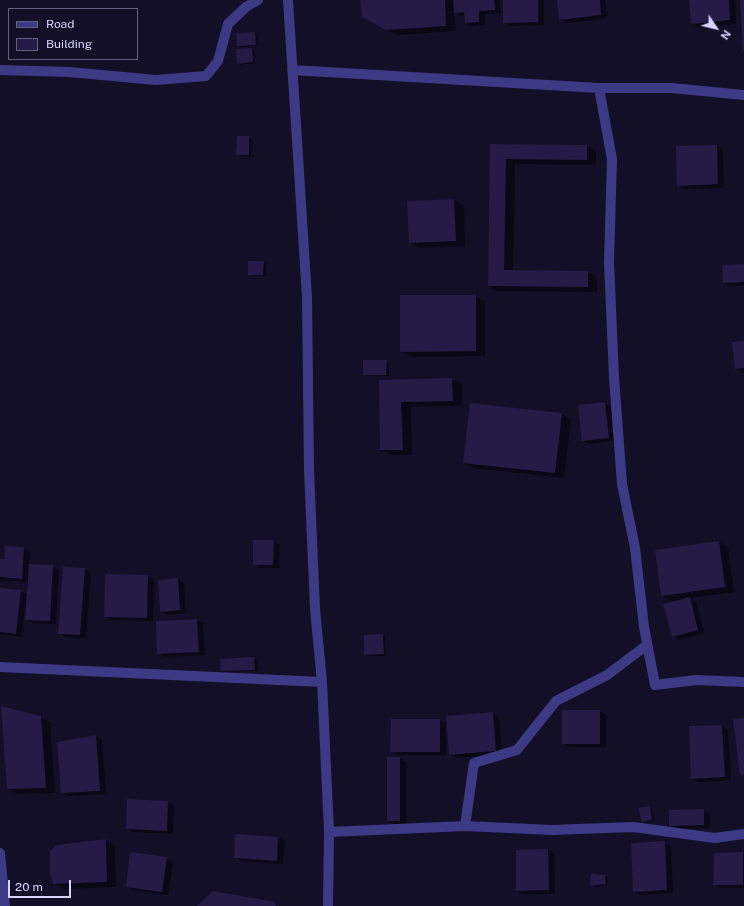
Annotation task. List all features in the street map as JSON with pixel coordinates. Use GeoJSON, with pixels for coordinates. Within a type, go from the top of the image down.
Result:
{"type":"FeatureCollection","features":[{"type":"Feature","properties":{"kind":"street"},"geometry":{"type":"LineString","coordinates":[[0,70],[69,72],[156,80],[206,76],[218,61],[228,24],[246,7],[258,0]]}},
{"type":"Feature","properties":{"kind":"street"},"geometry":{"type":"LineString","coordinates":[[288,0],[307,297],[309,478],[315,609],[322,682],[329,832],[328,906]]}},
{"type":"Feature","properties":{"kind":"street"},"geometry":{"type":"LineString","coordinates":[[292,70],[599,88],[672,88],[744,95]]}},
{"type":"Feature","properties":{"kind":"street"},"geometry":{"type":"LineString","coordinates":[[599,88],[612,159],[609,262],[614,378],[622,484],[635,548],[644,627],[654,685],[696,680],[744,682]]}},
{"type":"Feature","properties":{"kind":"street"},"geometry":{"type":"LineString","coordinates":[[466,826],[474,763],[517,750],[556,701],[607,675],[647,645]]}},
{"type":"Feature","properties":{"kind":"street"},"geometry":{"type":"LineString","coordinates":[[0,667],[322,682]]}},
{"type":"Feature","properties":{"kind":"street"},"geometry":{"type":"LineString","coordinates":[[329,832],[466,826],[552,830],[632,827],[715,838],[744,834]]}},
{"type":"Feature","properties":{"kind":"street"},"geometry":{"type":"LineString","coordinates":[[0,853],[5,906]]}},
{"type":"Feature","properties":{"kind":"building"},"geometry":{"type":"Polygon","coordinates":[[[360,0],[445,0],[446,26],[386,30],[362,17],[360,0]]]}},
{"type":"Feature","properties":{"kind":"building"},"geometry":{"type":"Polygon","coordinates":[[[453,0],[494,0],[495,10],[479,11],[479,22],[465,23],[464,12],[454,13],[453,0]]]}},
{"type":"Feature","properties":{"kind":"building"},"geometry":{"type":"Polygon","coordinates":[[[503,0],[538,0],[538,22],[503,23],[503,0]]]}},
{"type":"Feature","properties":{"kind":"building"},"geometry":{"type":"Polygon","coordinates":[[[557,0],[600,0],[601,15],[559,20],[557,0]]]}},
{"type":"Feature","properties":{"kind":"building"},"geometry":{"type":"Polygon","coordinates":[[[689,0],[729,0],[730,20],[691,24],[689,0]]]}},
{"type":"Feature","properties":{"kind":"building"},"geometry":{"type":"Polygon","coordinates":[[[740,0],[744,0],[744,50],[743,50],[740,0]]]}},
{"type":"Feature","properties":{"kind":"building"},"geometry":{"type":"Polygon","coordinates":[[[255,32],[256,45],[237,46],[236,33],[255,32]]]}},
{"type":"Feature","properties":{"kind":"building"},"geometry":{"type":"Polygon","coordinates":[[[252,48],[253,62],[237,64],[236,49],[252,48]]]}},
{"type":"Feature","properties":{"kind":"building"},"geometry":{"type":"Polygon","coordinates":[[[237,136],[249,136],[249,155],[236,155],[237,136]]]}},
{"type":"Feature","properties":{"kind":"building"},"geometry":{"type":"Polygon","coordinates":[[[490,144],[587,145],[587,160],[506,159],[504,270],[588,271],[588,287],[488,286],[490,144]]]}},
{"type":"Feature","properties":{"kind":"building"},"geometry":{"type":"Polygon","coordinates":[[[717,145],[718,184],[677,186],[676,146],[717,145]]]}},
{"type":"Feature","properties":{"kind":"building"},"geometry":{"type":"Polygon","coordinates":[[[454,199],[456,241],[409,243],[407,201],[454,199]]]}},
{"type":"Feature","properties":{"kind":"building"},"geometry":{"type":"Polygon","coordinates":[[[248,261],[264,261],[263,275],[248,275],[248,261]]]}},
{"type":"Feature","properties":{"kind":"building"},"geometry":{"type":"Polygon","coordinates":[[[744,264],[744,282],[723,283],[722,265],[744,264]]]}},
{"type":"Feature","properties":{"kind":"building"},"geometry":{"type":"Polygon","coordinates":[[[400,295],[476,295],[476,351],[400,352],[400,295]]]}},
{"type":"Feature","properties":{"kind":"building"},"geometry":{"type":"Polygon","coordinates":[[[744,341],[744,368],[735,369],[732,342],[744,341]]]}},
{"type":"Feature","properties":{"kind":"building"},"geometry":{"type":"Polygon","coordinates":[[[363,360],[387,360],[386,375],[363,375],[363,360]]]}},
{"type":"Feature","properties":{"kind":"building"},"geometry":{"type":"Polygon","coordinates":[[[452,378],[453,401],[401,402],[403,450],[380,450],[379,380],[452,378]]]}},
{"type":"Feature","properties":{"kind":"building"},"geometry":{"type":"Polygon","coordinates":[[[605,402],[609,438],[582,441],[578,405],[605,402]]]}},
{"type":"Feature","properties":{"kind":"building"},"geometry":{"type":"Polygon","coordinates":[[[470,403],[562,413],[555,473],[463,463],[470,403]]]}},
{"type":"Feature","properties":{"kind":"building"},"geometry":{"type":"Polygon","coordinates":[[[253,540],[274,540],[273,565],[253,565],[253,540]]]}},
{"type":"Feature","properties":{"kind":"building"},"geometry":{"type":"Polygon","coordinates":[[[719,541],[725,587],[661,596],[655,550],[719,541]]]}},
{"type":"Feature","properties":{"kind":"building"},"geometry":{"type":"Polygon","coordinates":[[[5,546],[24,547],[22,579],[0,577],[0,559],[4,559],[5,546]]]}},
{"type":"Feature","properties":{"kind":"building"},"geometry":{"type":"Polygon","coordinates":[[[29,564],[53,565],[50,621],[25,620],[29,564]]]}},
{"type":"Feature","properties":{"kind":"building"},"geometry":{"type":"Polygon","coordinates":[[[63,567],[85,568],[80,635],[58,634],[63,567]]]}},
{"type":"Feature","properties":{"kind":"building"},"geometry":{"type":"Polygon","coordinates":[[[105,574],[148,575],[147,618],[104,617],[105,574]]]}},
{"type":"Feature","properties":{"kind":"building"},"geometry":{"type":"Polygon","coordinates":[[[178,578],[180,610],[160,612],[158,580],[178,578]]]}},
{"type":"Feature","properties":{"kind":"building"},"geometry":{"type":"Polygon","coordinates":[[[0,588],[21,590],[16,634],[0,632],[0,588]]]}},
{"type":"Feature","properties":{"kind":"building"},"geometry":{"type":"Polygon","coordinates":[[[690,597],[698,630],[672,637],[663,604],[690,597]]]}},
{"type":"Feature","properties":{"kind":"building"},"geometry":{"type":"Polygon","coordinates":[[[197,619],[199,652],[157,654],[156,621],[197,619]]]}},
{"type":"Feature","properties":{"kind":"building"},"geometry":{"type":"Polygon","coordinates":[[[383,634],[384,654],[364,655],[364,635],[383,634]]]}},
{"type":"Feature","properties":{"kind":"building"},"geometry":{"type":"Polygon","coordinates":[[[254,657],[255,670],[221,671],[220,659],[254,657]]]}},
{"type":"Feature","properties":{"kind":"building"},"geometry":{"type":"Polygon","coordinates":[[[1,706],[41,716],[46,788],[7,789],[1,706]]]}},
{"type":"Feature","properties":{"kind":"building"},"geometry":{"type":"Polygon","coordinates":[[[562,710],[600,710],[600,744],[562,744],[562,710]]]}},
{"type":"Feature","properties":{"kind":"building"},"geometry":{"type":"Polygon","coordinates":[[[493,712],[496,751],[449,755],[446,716],[493,712]]]}},
{"type":"Feature","properties":{"kind":"building"},"geometry":{"type":"Polygon","coordinates":[[[744,718],[744,775],[740,776],[733,719],[744,718]]]}},
{"type":"Feature","properties":{"kind":"building"},"geometry":{"type":"Polygon","coordinates":[[[391,719],[440,719],[440,752],[390,752],[391,719]]]}},
{"type":"Feature","properties":{"kind":"building"},"geometry":{"type":"Polygon","coordinates":[[[722,725],[725,777],[691,779],[689,726],[722,725]]]}},
{"type":"Feature","properties":{"kind":"building"},"geometry":{"type":"Polygon","coordinates":[[[96,735],[100,791],[61,793],[57,742],[96,735]]]}},
{"type":"Feature","properties":{"kind":"building"},"geometry":{"type":"Polygon","coordinates":[[[387,757],[400,757],[400,821],[387,821],[387,757]]]}},
{"type":"Feature","properties":{"kind":"building"},"geometry":{"type":"Polygon","coordinates":[[[127,799],[168,801],[167,831],[126,829],[127,799]]]}},
{"type":"Feature","properties":{"kind":"building"},"geometry":{"type":"Polygon","coordinates":[[[650,806],[652,820],[642,822],[638,808],[650,806]]]}},
{"type":"Feature","properties":{"kind":"building"},"geometry":{"type":"Polygon","coordinates":[[[704,809],[704,825],[669,826],[669,810],[704,809]]]}},
{"type":"Feature","properties":{"kind":"building"},"geometry":{"type":"Polygon","coordinates":[[[235,834],[278,837],[277,861],[234,858],[235,834]]]}},
{"type":"Feature","properties":{"kind":"building"},"geometry":{"type":"Polygon","coordinates":[[[106,839],[107,882],[53,884],[50,873],[50,851],[57,845],[106,839]]]}},
{"type":"Feature","properties":{"kind":"building"},"geometry":{"type":"Polygon","coordinates":[[[665,841],[667,890],[633,892],[631,843],[665,841]]]}},
{"type":"Feature","properties":{"kind":"building"},"geometry":{"type":"Polygon","coordinates":[[[548,849],[549,890],[516,891],[516,850],[548,849]]]}},
{"type":"Feature","properties":{"kind":"building"},"geometry":{"type":"Polygon","coordinates":[[[130,852],[167,857],[162,892],[126,887],[130,852]]]}},
{"type":"Feature","properties":{"kind":"building"},"geometry":{"type":"Polygon","coordinates":[[[743,852],[743,885],[713,885],[714,853],[743,852]]]}},
{"type":"Feature","properties":{"kind":"building"},"geometry":{"type":"Polygon","coordinates":[[[591,874],[605,875],[606,884],[590,886],[591,874]]]}},
{"type":"Feature","properties":{"kind":"building"},"geometry":{"type":"Polygon","coordinates":[[[213,891],[275,902],[276,906],[197,906],[213,891]]]}}]}
